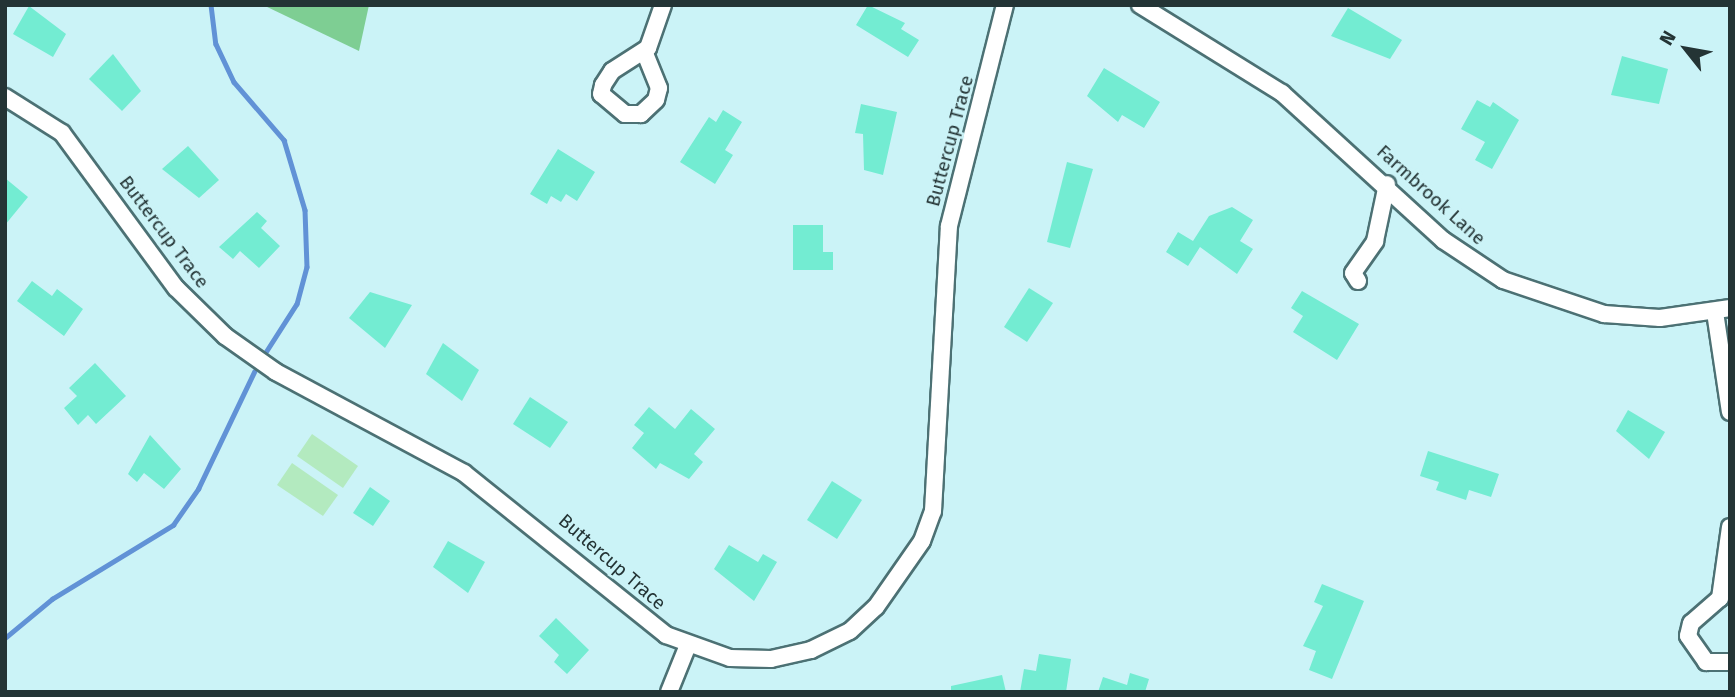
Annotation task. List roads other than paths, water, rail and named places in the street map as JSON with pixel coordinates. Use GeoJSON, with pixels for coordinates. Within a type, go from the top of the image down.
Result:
{"type":"FeatureCollection","features":[{"type":"Feature","properties":{"kind":"street"},"geometry":{"type":"LineString","coordinates":[[645,51],[663,5]]}},
{"type":"Feature","properties":{"kind":"street","name":"Buttercup Trace"},"geometry":{"type":"LineString","coordinates":[[5,97],[62,133],[176,288],[225,336],[276,372],[464,473],[645,621],[688,645],[730,658],[771,659],[811,650],[850,631],[876,607],[922,541],[933,511],[949,226],[1005,5]]}},
{"type":"Feature","properties":{"kind":"street","name":"Farmbrook Lane"},"geometry":{"type":"LineString","coordinates":[[1140,5],[1282,93],[1470,260],[1555,302],[1660,318],[1722,310]]}},
{"type":"Feature","properties":{"kind":"street"},"geometry":{"type":"LineString","coordinates":[[1358,281],[1356,264],[1375,241],[1387,184]]}},
{"type":"Feature","properties":{"kind":"street"},"geometry":{"type":"LineString","coordinates":[[1722,310],[1730,412]]}},
{"type":"Feature","properties":{"kind":"street"},"geometry":{"type":"LineString","coordinates":[[1730,527],[1725,601],[1690,623],[1688,636],[1706,662],[1730,662]]}},
{"type":"Feature","properties":{"kind":"street"},"geometry":{"type":"LineString","coordinates":[[669,692],[688,645]]}},
{"type":"Feature","properties":{"kind":"waterway"},"geometry":{"type":"LineString","coordinates":[[211,5],[216,44],[234,82],[284,140],[305,210],[307,267],[297,304],[265,354]]}},
{"type":"Feature","properties":{"kind":"waterway"},"geometry":{"type":"LineString","coordinates":[[5,638],[52,599],[173,525],[198,489],[254,372]]}}]}
